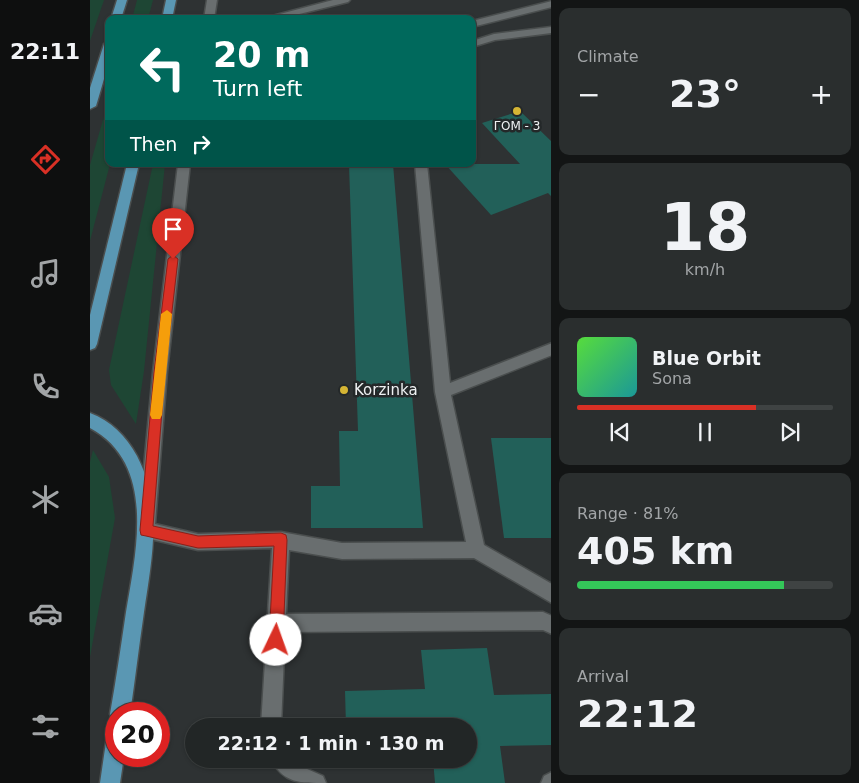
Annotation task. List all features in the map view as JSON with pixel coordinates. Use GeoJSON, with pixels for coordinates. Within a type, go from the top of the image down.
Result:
{"type":"FeatureCollection","features":[{"type":"Feature","properties":{"kind":"main road"},"geometry":{"type":"LineString","coordinates":[[117,15],[122,0]]}},
{"type":"Feature","properties":{"kind":"main road"},"geometry":{"type":"LineString","coordinates":[[168,15],[172,0]]}},
{"type":"Feature","properties":{"kind":"main road"},"geometry":{"type":"LineString","coordinates":[[90,106],[105,57]]}},
{"type":"Feature","properties":{"kind":"main road"},"geometry":{"type":"LineString","coordinates":[[90,344],[132,167]]}},
{"type":"Feature","properties":{"kind":"main road"},"geometry":{"type":"LineString","coordinates":[[90,420],[115,436],[126,451],[140,484],[144,506],[146,530],[122,702]]}},
{"type":"Feature","properties":{"kind":"main road"},"geometry":{"type":"LineString","coordinates":[[110,783],[112,767]]}},
{"type":"Feature","properties":{"kind":"street"},"geometry":{"type":"LineString","coordinates":[[210,15],[212,0]]}},
{"type":"Feature","properties":{"kind":"street"},"geometry":{"type":"LineString","coordinates":[[283,15],[345,0]]}},
{"type":"Feature","properties":{"kind":"street"},"geometry":{"type":"LineString","coordinates":[[476,23],[551,4]]}},
{"type":"Feature","properties":{"kind":"street"},"geometry":{"type":"LineString","coordinates":[[476,43],[494,37],[551,30]]}},
{"type":"Feature","properties":{"kind":"street"},"geometry":{"type":"LineString","coordinates":[[184,167],[160,372],[146,530],[198,542],[281,540],[342,551],[476,550],[551,593]]}},
{"type":"Feature","properties":{"kind":"street"},"geometry":{"type":"LineString","coordinates":[[421,167],[443,392],[476,550]]}},
{"type":"Feature","properties":{"kind":"street"},"geometry":{"type":"LineString","coordinates":[[443,392],[551,349]]}},
{"type":"Feature","properties":{"kind":"street"},"geometry":{"type":"LineString","coordinates":[[271,718],[281,540]]}},
{"type":"Feature","properties":{"kind":"street"},"geometry":{"type":"LineString","coordinates":[[276,623],[543,621],[551,625]]}},
{"type":"Feature","properties":{"kind":"street"},"geometry":{"type":"LineString","coordinates":[[288,768],[291,772],[316,783]]}},
{"type":"Feature","properties":{"kind":"green space"},"geometry":{"type":"Polygon","coordinates":[[[90,0],[104,0],[90,41],[90,0]]]}},
{"type":"Feature","properties":{"kind":"green space"},"geometry":{"type":"Polygon","coordinates":[[[137,0],[153,0],[149,15],[133,15],[137,0]]]}},
{"type":"Feature","properties":{"kind":"green space"},"geometry":{"type":"Polygon","coordinates":[[[105,113],[105,167],[109,167],[90,241],[90,165],[105,113]]]}},
{"type":"Feature","properties":{"kind":"green space"},"geometry":{"type":"Polygon","coordinates":[[[152,167],[165,167],[144,371],[136,424],[111,385],[109,370],[152,167]]]}},
{"type":"Feature","properties":{"kind":"green space"},"geometry":{"type":"Polygon","coordinates":[[[93,450],[109,477],[115,518],[90,657],[90,462],[93,450]]]}},
{"type":"Feature","properties":{"kind":"building"},"geometry":{"type":"Polygon","coordinates":[[[520,111],[551,141],[551,196],[548,193],[491,215],[448,167],[476,167],[476,164],[520,164],[482,123],[520,111]]]}},
{"type":"Feature","properties":{"kind":"building"},"geometry":{"type":"Polygon","coordinates":[[[349,167],[393,167],[423,528],[311,528],[311,486],[340,486],[339,431],[358,431],[349,167]]]}},
{"type":"Feature","properties":{"kind":"building"},"geometry":{"type":"Polygon","coordinates":[[[491,438],[551,438],[551,538],[504,538],[491,438]]]}},
{"type":"Feature","properties":{"kind":"building"},"geometry":{"type":"Polygon","coordinates":[[[487,648],[494,695],[551,694],[551,745],[500,746],[505,783],[435,783],[434,768],[477,768],[477,718],[346,718],[345,691],[425,689],[421,650],[487,648]]]}},
{"type":"Feature","properties":{"kind":"slow traffic"},"geometry":{"type":"LineString","coordinates":[[156,415],[167,314]]}},
{"type":"Feature","properties":{"kind":"place","name":"ГОМ - 3"},"geometry":{"type":"Point","coordinates":[517,111]}},
{"type":"Feature","properties":{"kind":"place","name":"Korzinka"},"geometry":{"type":"Point","coordinates":[344,390]}},
{"type":"Feature","properties":{"kind":"route"},"geometry":{"type":"LineString","coordinates":[[173,259],[160,372],[146,530],[198,542],[281,540],[276,640]]}}]}
